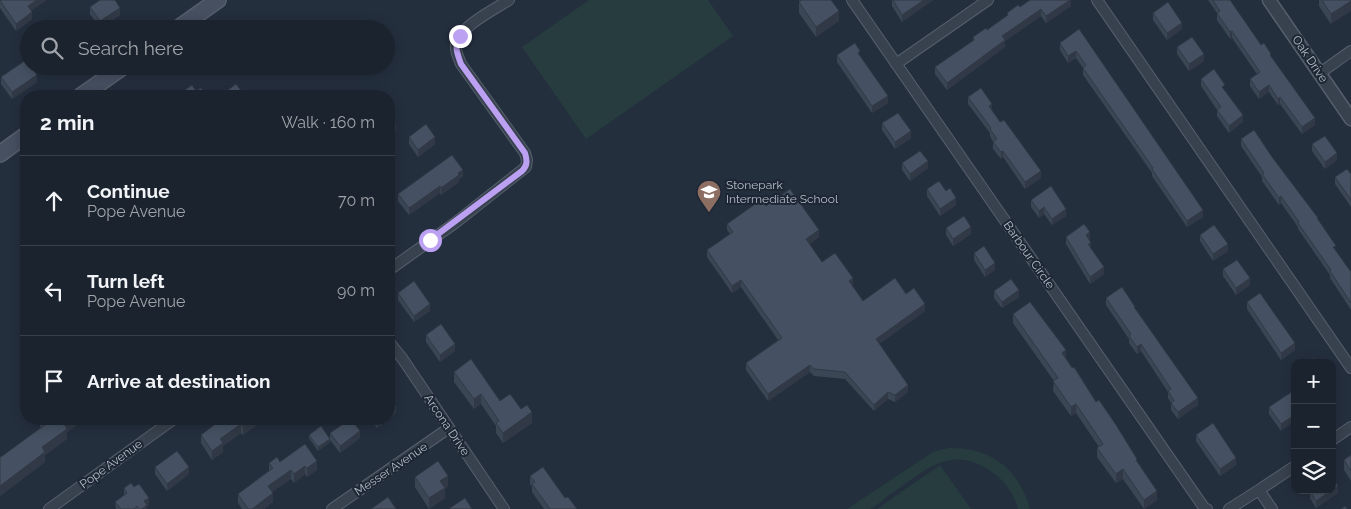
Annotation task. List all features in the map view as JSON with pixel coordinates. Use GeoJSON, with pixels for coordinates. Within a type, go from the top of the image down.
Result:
{"type":"FeatureCollection","features":[{"type":"Feature","properties":{"kind":"main road"},"geometry":{"type":"LineString","coordinates":[[190,20],[218,0]]}},
{"type":"Feature","properties":{"kind":"main road"},"geometry":{"type":"LineString","coordinates":[[90,90],[111,75]]}},
{"type":"Feature","properties":{"kind":"main road"},"geometry":{"type":"LineString","coordinates":[[0,154],[20,139]]}},
{"type":"Feature","properties":{"kind":"street"},"geometry":{"type":"LineString","coordinates":[[395,266],[526,167],[525,153],[461,64],[456,52],[456,43],[468,28],[509,0]]}},
{"type":"Feature","properties":{"kind":"street","name":"Barbour Circle"},"geometry":{"type":"LineString","coordinates":[[852,0],[1199,501],[1207,509]]}},
{"type":"Feature","properties":{"kind":"street"},"geometry":{"type":"LineString","coordinates":[[896,64],[988,0]]}},
{"type":"Feature","properties":{"kind":"street"},"geometry":{"type":"LineString","coordinates":[[1097,0],[1351,368]]}},
{"type":"Feature","properties":{"kind":"street","name":"Oak Drive"},"geometry":{"type":"LineString","coordinates":[[1269,0],[1351,119]]}},
{"type":"Feature","properties":{"kind":"street"},"geometry":{"type":"LineString","coordinates":[[1320,74],[1351,51]]}},
{"type":"Feature","properties":{"kind":"street","name":"Arcona Drive"},"geometry":{"type":"LineString","coordinates":[[395,349],[504,509]]}},
{"type":"Feature","properties":{"kind":"street","name":"Pope Avenue"},"geometry":{"type":"LineString","coordinates":[[49,509],[166,425]]}},
{"type":"Feature","properties":{"kind":"street"},"geometry":{"type":"LineString","coordinates":[[1336,437],[1351,427]]}},
{"type":"Feature","properties":{"kind":"street","name":"Messer Avenue"},"geometry":{"type":"LineString","coordinates":[[332,509],[449,428]]}},
{"type":"Feature","properties":{"kind":"street"},"geometry":{"type":"LineString","coordinates":[[1229,509],[1291,469]]}},
{"type":"Feature","properties":{"kind":"street"},"geometry":{"type":"LineString","coordinates":[[1259,490],[1272,509]]}},
{"type":"Feature","properties":{"kind":"green space"},"geometry":{"type":"Polygon","coordinates":[[[589,0],[708,0],[733,36],[586,139],[522,47],[589,0]]]}},
{"type":"Feature","properties":{"kind":"green space"},"geometry":{"type":"Polygon","coordinates":[[[948,448],[977,451],[1001,463],[1018,482],[1030,509],[1018,509],[1008,488],[992,472],[977,463],[950,460],[926,470],[870,509],[847,509],[933,452],[948,448]]]}},
{"type":"Feature","properties":{"kind":"green space"},"geometry":{"type":"Polygon","coordinates":[[[940,465],[971,509],[877,509],[940,465]]]}},
{"type":"Feature","properties":{"kind":"building"},"geometry":{"type":"Polygon","coordinates":[[[0,0],[37,0],[28,6],[32,12],[16,24],[0,0]]]}},
{"type":"Feature","properties":{"kind":"building"},"geometry":{"type":"Polygon","coordinates":[[[100,0],[115,0],[120,8],[99,20],[90,7],[100,0]]]}},
{"type":"Feature","properties":{"kind":"building"},"geometry":{"type":"Polygon","coordinates":[[[802,0],[831,0],[839,11],[816,27],[799,2],[802,0]]]}},
{"type":"Feature","properties":{"kind":"building"},"geometry":{"type":"Polygon","coordinates":[[[893,0],[924,0],[902,15],[893,0]]]}},
{"type":"Feature","properties":{"kind":"building"},"geometry":{"type":"Polygon","coordinates":[[[1030,0],[1070,0],[1046,16],[1041,9],[1002,36],[1005,40],[947,83],[935,67],[974,40],[973,37],[986,28],[987,30],[1008,15],[1007,13],[1018,5],[1020,7],[1030,0]]]}},
{"type":"Feature","properties":{"kind":"building"},"geometry":{"type":"Polygon","coordinates":[[[1213,0],[1230,0],[1261,45],[1264,43],[1270,55],[1315,118],[1302,127],[1280,97],[1278,99],[1269,85],[1259,92],[1250,79],[1260,72],[1232,31],[1230,32],[1217,13],[1220,11],[1213,0]]]}},
{"type":"Feature","properties":{"kind":"building"},"geometry":{"type":"Polygon","coordinates":[[[1322,0],[1351,0],[1351,1],[1331,14],[1322,0]]]}},
{"type":"Feature","properties":{"kind":"building"},"geometry":{"type":"Polygon","coordinates":[[[1168,2],[1182,23],[1167,33],[1153,13],[1168,2]]]}},
{"type":"Feature","properties":{"kind":"building"},"geometry":{"type":"Polygon","coordinates":[[[1079,29],[1203,210],[1187,221],[1153,168],[1083,68],[1086,65],[1076,51],[1068,56],[1060,43],[1079,29]]]}},
{"type":"Feature","properties":{"kind":"building"},"geometry":{"type":"Polygon","coordinates":[[[1192,37],[1204,54],[1189,64],[1177,47],[1192,37]]]}},
{"type":"Feature","properties":{"kind":"building"},"geometry":{"type":"Polygon","coordinates":[[[855,43],[860,51],[858,53],[888,96],[872,106],[837,55],[855,43]]]}},
{"type":"Feature","properties":{"kind":"building"},"geometry":{"type":"Polygon","coordinates":[[[20,64],[20,75],[37,75],[12,92],[1,77],[20,64]]]}},
{"type":"Feature","properties":{"kind":"building"},"geometry":{"type":"Polygon","coordinates":[[[1214,69],[1225,85],[1222,87],[1243,115],[1229,126],[1217,110],[1221,107],[1201,79],[1214,69]]]}},
{"type":"Feature","properties":{"kind":"building"},"geometry":{"type":"Polygon","coordinates":[[[236,84],[240,90],[228,90],[236,84]]]}},
{"type":"Feature","properties":{"kind":"building"},"geometry":{"type":"Polygon","coordinates":[[[192,85],[195,90],[185,90],[192,85]]]}},
{"type":"Feature","properties":{"kind":"building"},"geometry":{"type":"Polygon","coordinates":[[[981,88],[992,104],[989,106],[1000,122],[1004,120],[1041,171],[1025,182],[1003,151],[1001,152],[993,142],[997,139],[991,128],[968,97],[981,88]]]}},
{"type":"Feature","properties":{"kind":"building"},"geometry":{"type":"Polygon","coordinates":[[[898,113],[911,131],[895,142],[882,123],[898,113]]]}},
{"type":"Feature","properties":{"kind":"building"},"geometry":{"type":"Polygon","coordinates":[[[426,124],[435,137],[418,150],[409,137],[426,124]]]}},
{"type":"Feature","properties":{"kind":"building"},"geometry":{"type":"Polygon","coordinates":[[[1254,130],[1318,218],[1336,246],[1333,247],[1351,272],[1351,303],[1299,222],[1281,196],[1279,198],[1262,174],[1264,173],[1241,139],[1254,130]]]}},
{"type":"Feature","properties":{"kind":"building"},"geometry":{"type":"Polygon","coordinates":[[[1325,136],[1337,153],[1325,162],[1312,144],[1325,136]]]}},
{"type":"Feature","properties":{"kind":"building"},"geometry":{"type":"Polygon","coordinates":[[[920,151],[928,161],[910,174],[902,163],[920,151]]]}},
{"type":"Feature","properties":{"kind":"building"},"geometry":{"type":"Polygon","coordinates":[[[452,155],[463,170],[458,173],[459,175],[409,208],[398,194],[452,155]]]}},
{"type":"Feature","properties":{"kind":"building"},"geometry":{"type":"Polygon","coordinates":[[[1347,169],[1351,174],[1351,200],[1335,177],[1347,169]]]}},
{"type":"Feature","properties":{"kind":"building"},"geometry":{"type":"Polygon","coordinates":[[[939,181],[946,191],[950,188],[956,198],[940,209],[927,189],[939,181]]]}},
{"type":"Feature","properties":{"kind":"building"},"geometry":{"type":"Polygon","coordinates":[[[1051,186],[1066,209],[1052,219],[1044,207],[1039,211],[1031,200],[1051,186]]]}},
{"type":"Feature","properties":{"kind":"building"},"geometry":{"type":"Polygon","coordinates":[[[790,189],[819,230],[806,239],[822,262],[835,253],[853,278],[849,281],[863,301],[895,278],[906,294],[914,288],[925,304],[876,339],[908,385],[895,395],[888,392],[874,405],[845,372],[814,369],[810,365],[768,394],[746,363],[782,338],[741,280],[732,286],[707,250],[733,232],[727,224],[761,200],[766,206],[790,189]]]}},
{"type":"Feature","properties":{"kind":"building"},"geometry":{"type":"Polygon","coordinates":[[[964,216],[971,227],[953,239],[946,228],[964,216]]]}},
{"type":"Feature","properties":{"kind":"building"},"geometry":{"type":"Polygon","coordinates":[[[1084,224],[1090,232],[1086,235],[1091,243],[1088,244],[1104,267],[1090,277],[1066,237],[1084,224]]]}},
{"type":"Feature","properties":{"kind":"building"},"geometry":{"type":"Polygon","coordinates":[[[1214,225],[1228,244],[1213,254],[1200,235],[1214,225]]]}},
{"type":"Feature","properties":{"kind":"building"},"geometry":{"type":"Polygon","coordinates":[[[984,246],[995,263],[985,270],[974,253],[984,246]]]}},
{"type":"Feature","properties":{"kind":"building"},"geometry":{"type":"Polygon","coordinates":[[[1237,260],[1250,278],[1236,288],[1223,269],[1237,260]]]}},
{"type":"Feature","properties":{"kind":"building"},"geometry":{"type":"Polygon","coordinates":[[[1011,279],[1019,290],[1002,302],[994,291],[1011,279]]]}},
{"type":"Feature","properties":{"kind":"building"},"geometry":{"type":"Polygon","coordinates":[[[414,281],[430,304],[414,316],[398,293],[414,281]]]}},
{"type":"Feature","properties":{"kind":"building"},"geometry":{"type":"Polygon","coordinates":[[[1122,287],[1198,398],[1178,412],[1171,403],[1174,401],[1168,391],[1171,389],[1141,344],[1137,347],[1129,336],[1131,334],[1106,298],[1122,287]]]}},
{"type":"Feature","properties":{"kind":"building"},"geometry":{"type":"Polygon","coordinates":[[[1260,293],[1295,343],[1281,353],[1247,302],[1260,293]]]}},
{"type":"Feature","properties":{"kind":"building"},"geometry":{"type":"Polygon","coordinates":[[[1030,302],[1066,350],[1062,353],[1072,368],[1074,367],[1096,402],[1099,400],[1157,491],[1144,500],[1123,469],[1116,474],[1097,448],[1103,444],[1076,404],[1071,407],[1053,381],[1058,378],[1013,314],[1030,302]]]}},
{"type":"Feature","properties":{"kind":"building"},"geometry":{"type":"Polygon","coordinates":[[[441,324],[455,344],[440,355],[426,335],[441,324]]]}},
{"type":"Feature","properties":{"kind":"building"},"geometry":{"type":"Polygon","coordinates":[[[471,359],[500,401],[510,394],[521,409],[527,405],[532,412],[503,433],[496,423],[499,421],[481,394],[474,399],[454,372],[471,359]]]}},
{"type":"Feature","properties":{"kind":"building"},"geometry":{"type":"Polygon","coordinates":[[[1291,392],[1291,418],[1281,424],[1269,407],[1291,392]]]}},
{"type":"Feature","properties":{"kind":"building"},"geometry":{"type":"Polygon","coordinates":[[[1213,423],[1236,458],[1220,469],[1196,435],[1213,423]]]}},
{"type":"Feature","properties":{"kind":"building"},"geometry":{"type":"Polygon","coordinates":[[[45,425],[65,425],[67,429],[42,447],[45,452],[0,486],[1,457],[45,425]]]}},
{"type":"Feature","properties":{"kind":"building"},"geometry":{"type":"Polygon","coordinates":[[[214,425],[240,425],[220,439],[223,443],[212,451],[201,435],[214,425]]]}},
{"type":"Feature","properties":{"kind":"building"},"geometry":{"type":"Polygon","coordinates":[[[341,425],[356,425],[360,431],[340,446],[330,433],[341,425]]]}},
{"type":"Feature","properties":{"kind":"building"},"geometry":{"type":"Polygon","coordinates":[[[321,426],[330,439],[318,447],[309,435],[321,426]]]}},
{"type":"Feature","properties":{"kind":"building"},"geometry":{"type":"Polygon","coordinates":[[[305,444],[317,461],[307,468],[305,466],[294,474],[291,470],[268,486],[273,493],[252,509],[248,509],[238,494],[273,468],[269,463],[277,457],[280,462],[305,444]]]}},
{"type":"Feature","properties":{"kind":"building"},"geometry":{"type":"Polygon","coordinates":[[[177,451],[189,467],[167,484],[155,467],[177,451]]]}},
{"type":"Feature","properties":{"kind":"building"},"geometry":{"type":"Polygon","coordinates":[[[1351,455],[1351,471],[1344,460],[1351,455]]]}},
{"type":"Feature","properties":{"kind":"building"},"geometry":{"type":"Polygon","coordinates":[[[438,461],[448,476],[440,481],[445,488],[429,498],[415,477],[438,461]]]}},
{"type":"Feature","properties":{"kind":"building"},"geometry":{"type":"Polygon","coordinates":[[[543,467],[565,498],[568,497],[577,509],[550,509],[532,484],[535,482],[530,476],[543,467]]]}},
{"type":"Feature","properties":{"kind":"building"},"geometry":{"type":"Polygon","coordinates":[[[131,483],[134,487],[139,484],[149,498],[144,501],[147,505],[142,509],[139,509],[137,506],[134,509],[121,509],[115,502],[127,493],[124,488],[131,483]]]}},
{"type":"Feature","properties":{"kind":"building"},"geometry":{"type":"Polygon","coordinates":[[[1312,494],[1326,494],[1316,501],[1312,494]]]}},
{"type":"Feature","properties":{"kind":"building"},"geometry":{"type":"Polygon","coordinates":[[[388,497],[396,509],[371,509],[388,497]]]}},
{"type":"Feature","properties":{"kind":"building"},"geometry":{"type":"Polygon","coordinates":[[[465,498],[472,509],[450,509],[450,508],[465,498]]]}},
{"type":"Feature","properties":{"kind":"place","name":"Stonepark Intermediate School"},"geometry":{"type":"Point","coordinates":[709,213]}},
{"type":"Feature","properties":{"kind":"route"},"geometry":{"type":"LineString","coordinates":[[430,240],[526,167],[525,153],[461,64],[456,52],[456,43],[460,36]]}}]}
